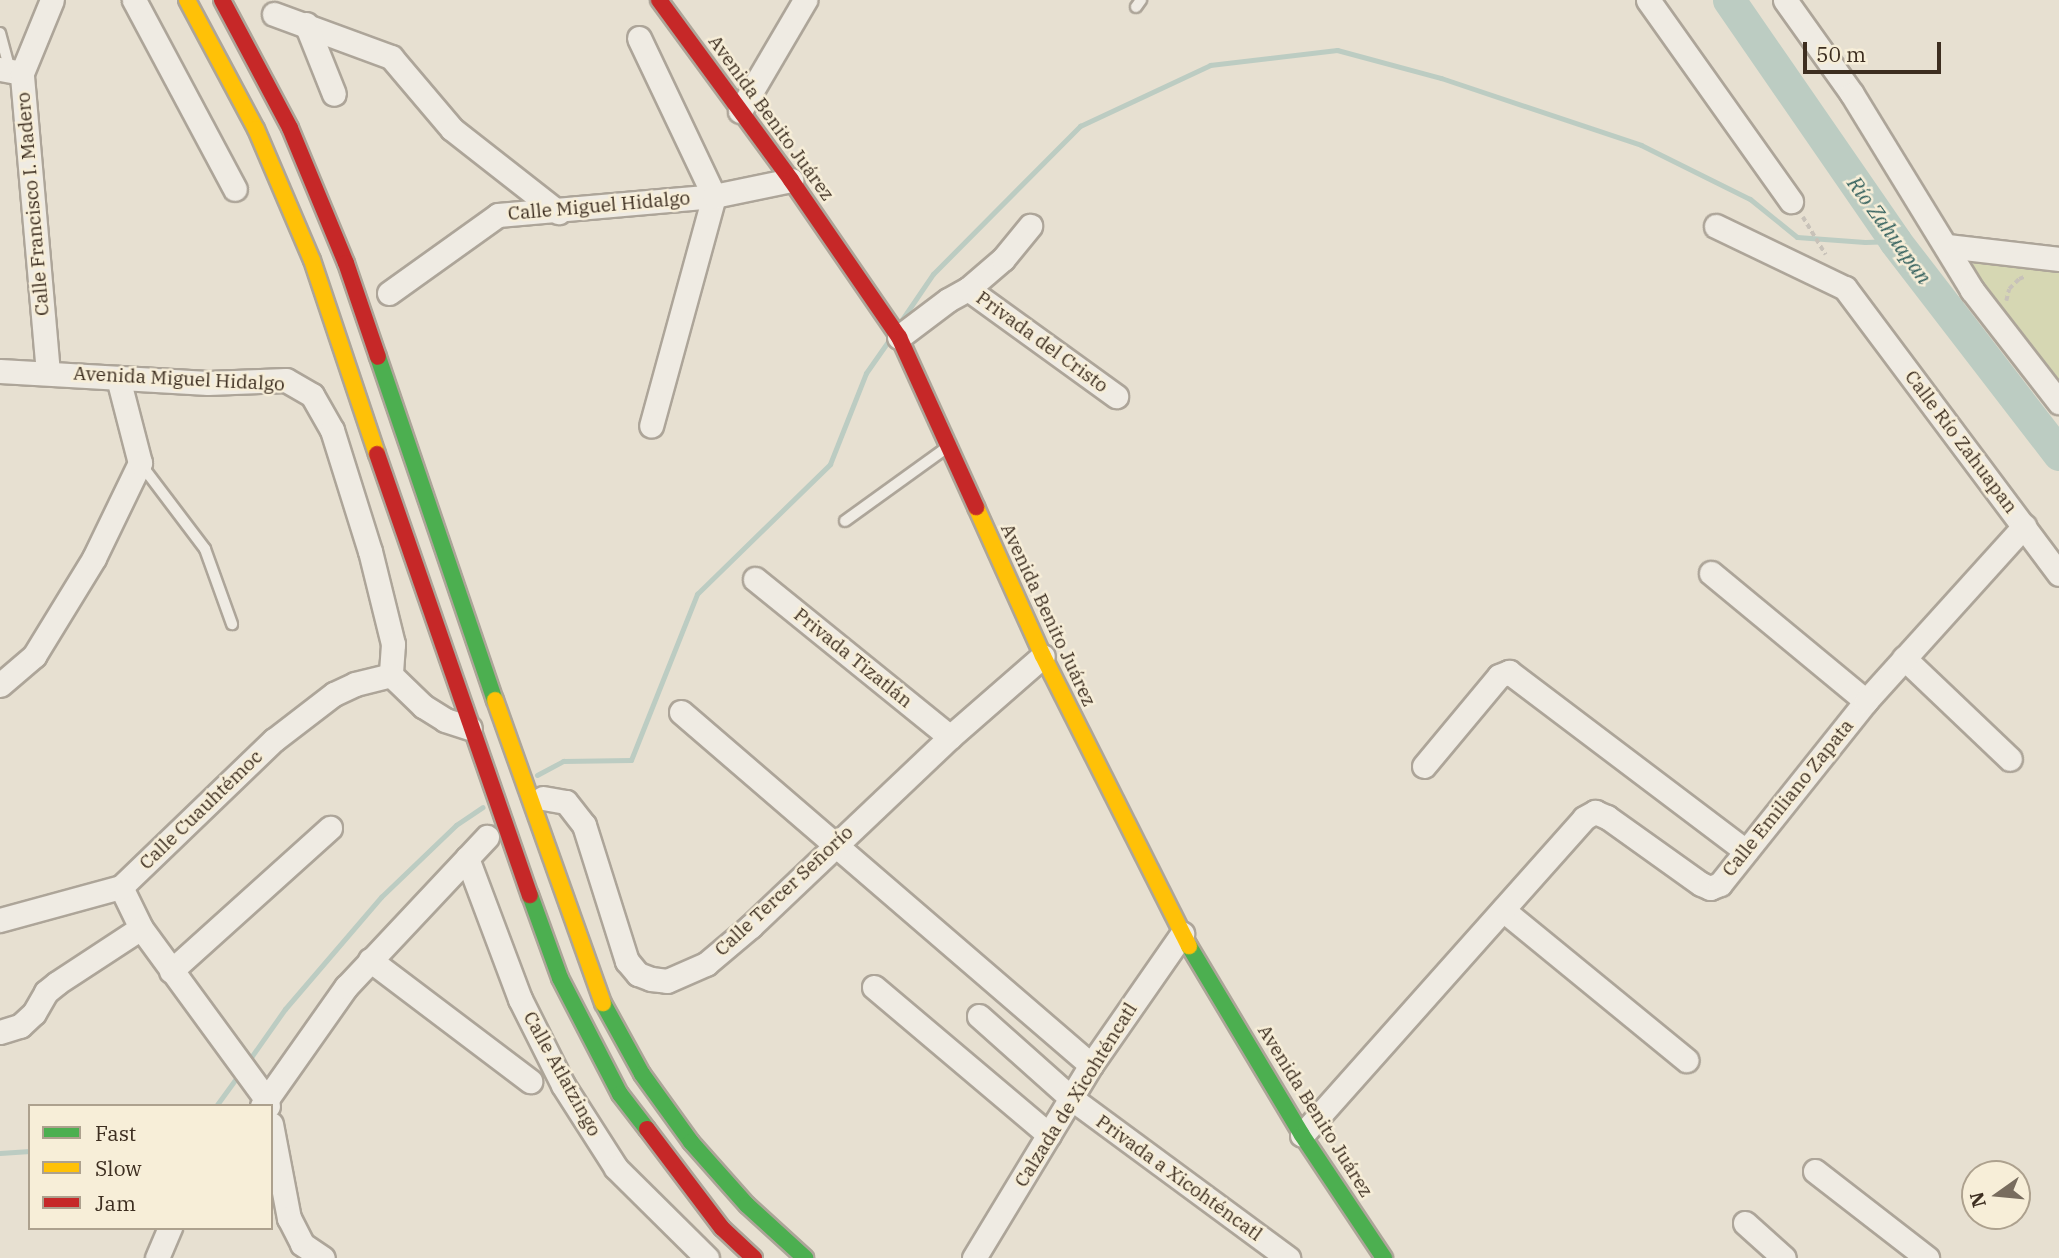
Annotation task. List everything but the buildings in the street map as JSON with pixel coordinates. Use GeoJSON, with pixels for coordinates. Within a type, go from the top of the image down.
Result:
{"type":"FeatureCollection","features":[{"type":"Feature","properties":{"kind":"main road"},"geometry":{"type":"LineString","coordinates":[[187,0],[256,129],[312,260],[470,728],[560,978],[578,1018],[620,1094],[665,1156],[722,1228],[754,1258]]}},
{"type":"Feature","properties":{"kind":"main road"},"geometry":{"type":"LineString","coordinates":[[222,0],[290,128],[346,263],[503,723],[601,998],[642,1074],[691,1142],[747,1205],[805,1258]]}},
{"type":"Feature","properties":{"kind":"main road","name":"Avenida Benito Juárez"},"geometry":{"type":"LineString","coordinates":[[660,0],[791,180],[899,337],[1043,656],[1182,934],[1302,1135],[1384,1258]]}},
{"type":"Feature","properties":{"kind":"street","name":"Calle Francisco I. Madero"},"geometry":{"type":"LineString","coordinates":[[48,373],[11,71],[52,0]]}},
{"type":"Feature","properties":{"kind":"street"},"geometry":{"type":"LineString","coordinates":[[134,0],[234,189]]}},
{"type":"Feature","properties":{"kind":"street"},"geometry":{"type":"LineString","coordinates":[[740,111],[806,0]]}},
{"type":"Feature","properties":{"kind":"street"},"geometry":{"type":"LineString","coordinates":[[1647,0],[1791,201]]}},
{"type":"Feature","properties":{"kind":"street"},"geometry":{"type":"LineString","coordinates":[[1785,0],[1852,94],[1972,290],[2059,402]]}},
{"type":"Feature","properties":{"kind":"street"},"geometry":{"type":"LineString","coordinates":[[274,14],[391,57],[452,129],[558,212]]}},
{"type":"Feature","properties":{"kind":"street"},"geometry":{"type":"LineString","coordinates":[[306,24],[334,94]]}},
{"type":"Feature","properties":{"kind":"street"},"geometry":{"type":"LineString","coordinates":[[639,38],[714,196],[651,426]]}},
{"type":"Feature","properties":{"kind":"street","name":"Calle Miguel Hidalgo"},"geometry":{"type":"LineString","coordinates":[[389,293],[498,215],[558,212],[714,196],[791,180]]}},
{"type":"Feature","properties":{"kind":"street","name":"Privada del Cristo"},"geometry":{"type":"LineString","coordinates":[[899,337],[948,300],[968,289],[1003,259],[1030,226]]}},
{"type":"Feature","properties":{"kind":"street","name":"Calle Río Zahuapan"},"geometry":{"type":"LineString","coordinates":[[1716,226],[1845,288],[2059,574]]}},
{"type":"Feature","properties":{"kind":"street"},"geometry":{"type":"LineString","coordinates":[[1947,246],[2059,260]]}},
{"type":"Feature","properties":{"kind":"street","name":"Privada del Cristo"},"geometry":{"type":"LineString","coordinates":[[968,289],[1116,396]]}},
{"type":"Feature","properties":{"kind":"street","name":"Avenida Miguel Hidalgo"},"geometry":{"type":"LineString","coordinates":[[0,371],[208,383],[286,380],[312,395],[332,430],[370,551],[393,644],[391,675]]}},
{"type":"Feature","properties":{"kind":"street"},"geometry":{"type":"LineString","coordinates":[[0,685],[34,656],[93,558],[140,463],[118,379]]}},
{"type":"Feature","properties":{"kind":"street","name":"Calle Emiliano Zapata"},"geometry":{"type":"LineString","coordinates":[[1302,1135],[1584,818],[1595,812],[1607,817],[1710,888],[1720,884],[1867,701],[2024,526]]}},
{"type":"Feature","properties":{"kind":"street"},"geometry":{"type":"LineString","coordinates":[[1711,573],[1867,701]]}},
{"type":"Feature","properties":{"kind":"street","name":"Privada Tizatlán"},"geometry":{"type":"LineString","coordinates":[[755,579],[950,737]]}},
{"type":"Feature","properties":{"kind":"street","name":"Calle Tercer Señorío"},"geometry":{"type":"LineString","coordinates":[[543,798],[566,802],[584,825],[627,961],[638,974],[667,981],[706,964],[751,926],[950,737],[1043,656]]}},
{"type":"Feature","properties":{"kind":"street"},"geometry":{"type":"LineString","coordinates":[[1904,658],[2010,760]]}},
{"type":"Feature","properties":{"kind":"street"},"geometry":{"type":"LineString","coordinates":[[1424,766],[1499,676],[1509,672],[1746,851]]}},
{"type":"Feature","properties":{"kind":"street"},"geometry":{"type":"LineString","coordinates":[[391,675],[423,706],[445,720],[470,728]]}},
{"type":"Feature","properties":{"kind":"street","name":"Calle Cuauhtémoc"},"geometry":{"type":"LineString","coordinates":[[0,920],[121,887],[274,740],[334,694],[355,684],[391,675]]}},
{"type":"Feature","properties":{"kind":"street"},"geometry":{"type":"LineString","coordinates":[[681,712],[833,846],[1091,1065]]}},
{"type":"Feature","properties":{"kind":"street"},"geometry":{"type":"LineString","coordinates":[[171,971],[330,828]]}},
{"type":"Feature","properties":{"kind":"street"},"geometry":{"type":"LineString","coordinates":[[121,887],[141,928],[266,1104],[346,987],[487,837]]}},
{"type":"Feature","properties":{"kind":"street","name":"Calle Atlatzingo"},"geometry":{"type":"LineString","coordinates":[[467,859],[520,999],[563,1084],[615,1168],[707,1258]]}},
{"type":"Feature","properties":{"kind":"street"},"geometry":{"type":"LineString","coordinates":[[1503,910],[1686,1060]]}},
{"type":"Feature","properties":{"kind":"street"},"geometry":{"type":"LineString","coordinates":[[0,1032],[20,1026],[34,1013],[46,992],[57,983],[141,928]]}},
{"type":"Feature","properties":{"kind":"street","name":"Calzada de Xicohténcatl"},"geometry":{"type":"LineString","coordinates":[[975,1258],[1091,1065],[1182,934]]}},
{"type":"Feature","properties":{"kind":"street"},"geometry":{"type":"LineString","coordinates":[[370,960],[530,1081]]}},
{"type":"Feature","properties":{"kind":"street"},"geometry":{"type":"LineString","coordinates":[[874,987],[1049,1135]]}},
{"type":"Feature","properties":{"kind":"street","name":"Privada a Xicohténcatl"},"geometry":{"type":"LineString","coordinates":[[979,1016],[1071,1098],[1287,1258]]}},
{"type":"Feature","properties":{"kind":"street"},"geometry":{"type":"LineString","coordinates":[[273,1134],[289,1218],[302,1244],[323,1258]]}},
{"type":"Feature","properties":{"kind":"street"},"geometry":{"type":"LineString","coordinates":[[1815,1171],[1927,1258]]}},
{"type":"Feature","properties":{"kind":"street"},"geometry":{"type":"LineString","coordinates":[[1745,1223],[1784,1258]]}},
{"type":"Feature","properties":{"kind":"street"},"geometry":{"type":"LineString","coordinates":[[157,1258],[169,1230]]}},
{"type":"Feature","properties":{"kind":"lane"},"geometry":{"type":"LineString","coordinates":[[0,33],[11,71]]}},
{"type":"Feature","properties":{"kind":"lane"},"geometry":{"type":"LineString","coordinates":[[845,522],[947,447]]}},
{"type":"Feature","properties":{"kind":"lane"},"geometry":{"type":"LineString","coordinates":[[140,463],[205,549],[232,624]]}},
{"type":"Feature","properties":{"kind":"path"},"geometry":{"type":"LineString","coordinates":[[1810,226],[1823,251]]}},
{"type":"Feature","properties":{"kind":"path"},"geometry":{"type":"LineString","coordinates":[[2009,314],[2006,302],[2009,289],[2019,279],[2032,274]]}},
{"type":"Feature","properties":{"kind":"green space"},"geometry":{"type":"Polygon","coordinates":[[[1990,255],[2059,266],[2059,393],[1966,267],[1990,255]]]}},
{"type":"Feature","properties":{"kind":"waterway","name":"Río Zahuapan"},"geometry":{"type":"LineString","coordinates":[[1729,0],[1895,241],[2059,454]]}},
{"type":"Feature","properties":{"kind":"waterway"},"geometry":{"type":"LineString","coordinates":[[901,321],[933,274],[1080,126],[1210,65],[1337,50],[1441,78],[1641,145],[1750,199],[1797,237],[1865,242],[1895,241]]}},
{"type":"Feature","properties":{"kind":"waterway"},"geometry":{"type":"LineString","coordinates":[[537,775],[563,761],[631,760],[697,594],[830,464],[866,373],[888,341]]}},
{"type":"Feature","properties":{"kind":"waterway"},"geometry":{"type":"LineString","coordinates":[[247,1063],[285,1009],[381,897],[456,825],[483,807]]}},
{"type":"Feature","properties":{"kind":"waterway"},"geometry":{"type":"LineString","coordinates":[[217,1104],[239,1074]]}},
{"type":"Feature","properties":{"kind":"waterway"},"geometry":{"type":"LineString","coordinates":[[0,1153],[28,1151]]}},
{"type":"Feature","properties":{"kind":"traffic: fast"},"geometry":{"type":"LineString","coordinates":[[378,357],[495,700]]}},
{"type":"Feature","properties":{"kind":"traffic: fast"},"geometry":{"type":"LineString","coordinates":[[530,895],[560,978],[620,1094],[647,1129]]}},
{"type":"Feature","properties":{"kind":"traffic: fast"},"geometry":{"type":"LineString","coordinates":[[1189,946],[1302,1135],[1384,1258]]}},
{"type":"Feature","properties":{"kind":"traffic: fast"},"geometry":{"type":"LineString","coordinates":[[603,1003],[642,1074],[691,1142],[747,1205],[805,1258]]}},
{"type":"Feature","properties":{"kind":"traffic: slow"},"geometry":{"type":"LineString","coordinates":[[187,0],[256,129],[312,260],[377,454]]}},
{"type":"Feature","properties":{"kind":"traffic: slow"},"geometry":{"type":"LineString","coordinates":[[976,507],[1043,656],[1189,946]]}},
{"type":"Feature","properties":{"kind":"traffic: slow"},"geometry":{"type":"LineString","coordinates":[[495,700],[603,1003]]}},
{"type":"Feature","properties":{"kind":"traffic: jam"},"geometry":{"type":"LineString","coordinates":[[222,0],[290,128],[346,263],[378,357]]}},
{"type":"Feature","properties":{"kind":"traffic: jam"},"geometry":{"type":"LineString","coordinates":[[659,0],[791,180],[899,337],[976,507]]}},
{"type":"Feature","properties":{"kind":"traffic: jam"},"geometry":{"type":"LineString","coordinates":[[377,454],[530,895]]}},
{"type":"Feature","properties":{"kind":"traffic: jam"},"geometry":{"type":"LineString","coordinates":[[647,1129],[722,1228],[754,1258]]}}]}
